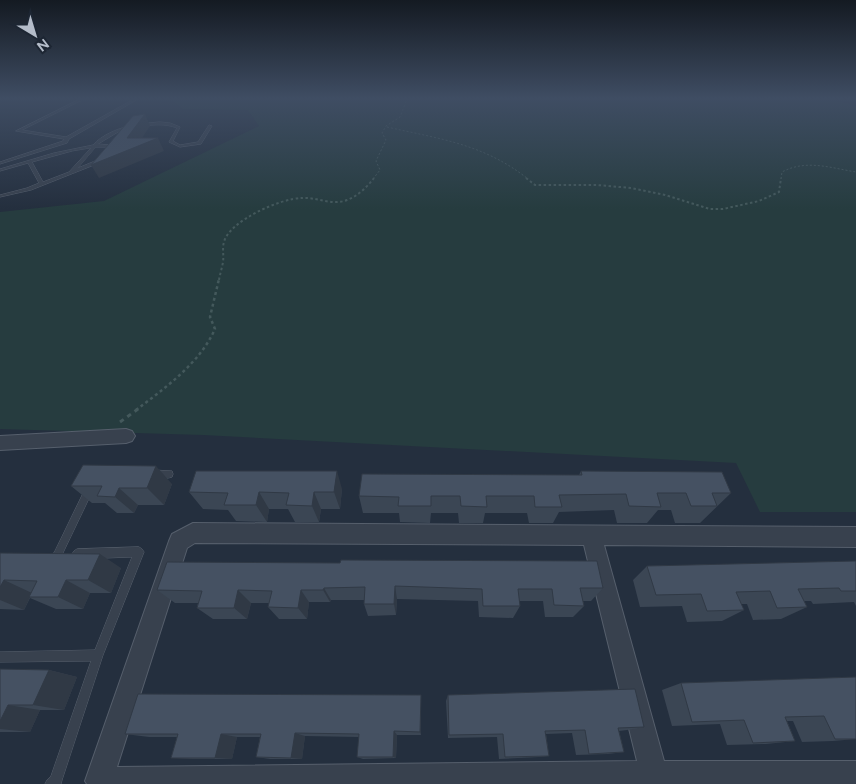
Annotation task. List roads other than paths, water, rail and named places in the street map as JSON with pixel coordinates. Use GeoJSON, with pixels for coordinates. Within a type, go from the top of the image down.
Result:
{"type":"FeatureCollection","features":[{"type":"Feature","properties":{"kind":"street"},"geometry":{"type":"LineString","coordinates":[[0,444],[126,436]]}},
{"type":"Feature","properties":{"kind":"street"},"geometry":{"type":"LineString","coordinates":[[856,537],[193,533],[178,541],[99,781],[654,775],[683,779],[856,774]]}},
{"type":"Feature","properties":{"kind":"street"},"geometry":{"type":"LineString","coordinates":[[591,534],[654,775]]}},
{"type":"Feature","properties":{"kind":"lane"},"geometry":{"type":"LineString","coordinates":[[50,136],[67,138]]}},
{"type":"Feature","properties":{"kind":"lane"},"geometry":{"type":"LineString","coordinates":[[0,163],[65,142],[71,136]]}},
{"type":"Feature","properties":{"kind":"lane"},"geometry":{"type":"LineString","coordinates":[[71,172],[94,146],[110,136]]}},
{"type":"Feature","properties":{"kind":"lane"},"geometry":{"type":"LineString","coordinates":[[174,136],[171,141],[180,146],[192,145],[200,141],[204,136]]}},
{"type":"Feature","properties":{"kind":"lane"},"geometry":{"type":"LineString","coordinates":[[0,170],[29,161],[94,146],[110,146],[97,162],[42,184],[0,196]]}},
{"type":"Feature","properties":{"kind":"lane"},"geometry":{"type":"LineString","coordinates":[[29,161],[42,184]]}},
{"type":"Feature","properties":{"kind":"lane"},"geometry":{"type":"LineString","coordinates":[[142,474],[169,474]]}},
{"type":"Feature","properties":{"kind":"lane"},"geometry":{"type":"LineString","coordinates":[[51,784],[56,780],[98,655],[139,552],[53,554],[90,487],[95,482]]}},
{"type":"Feature","properties":{"kind":"lane"},"geometry":{"type":"LineString","coordinates":[[0,657],[98,655]]}}]}
